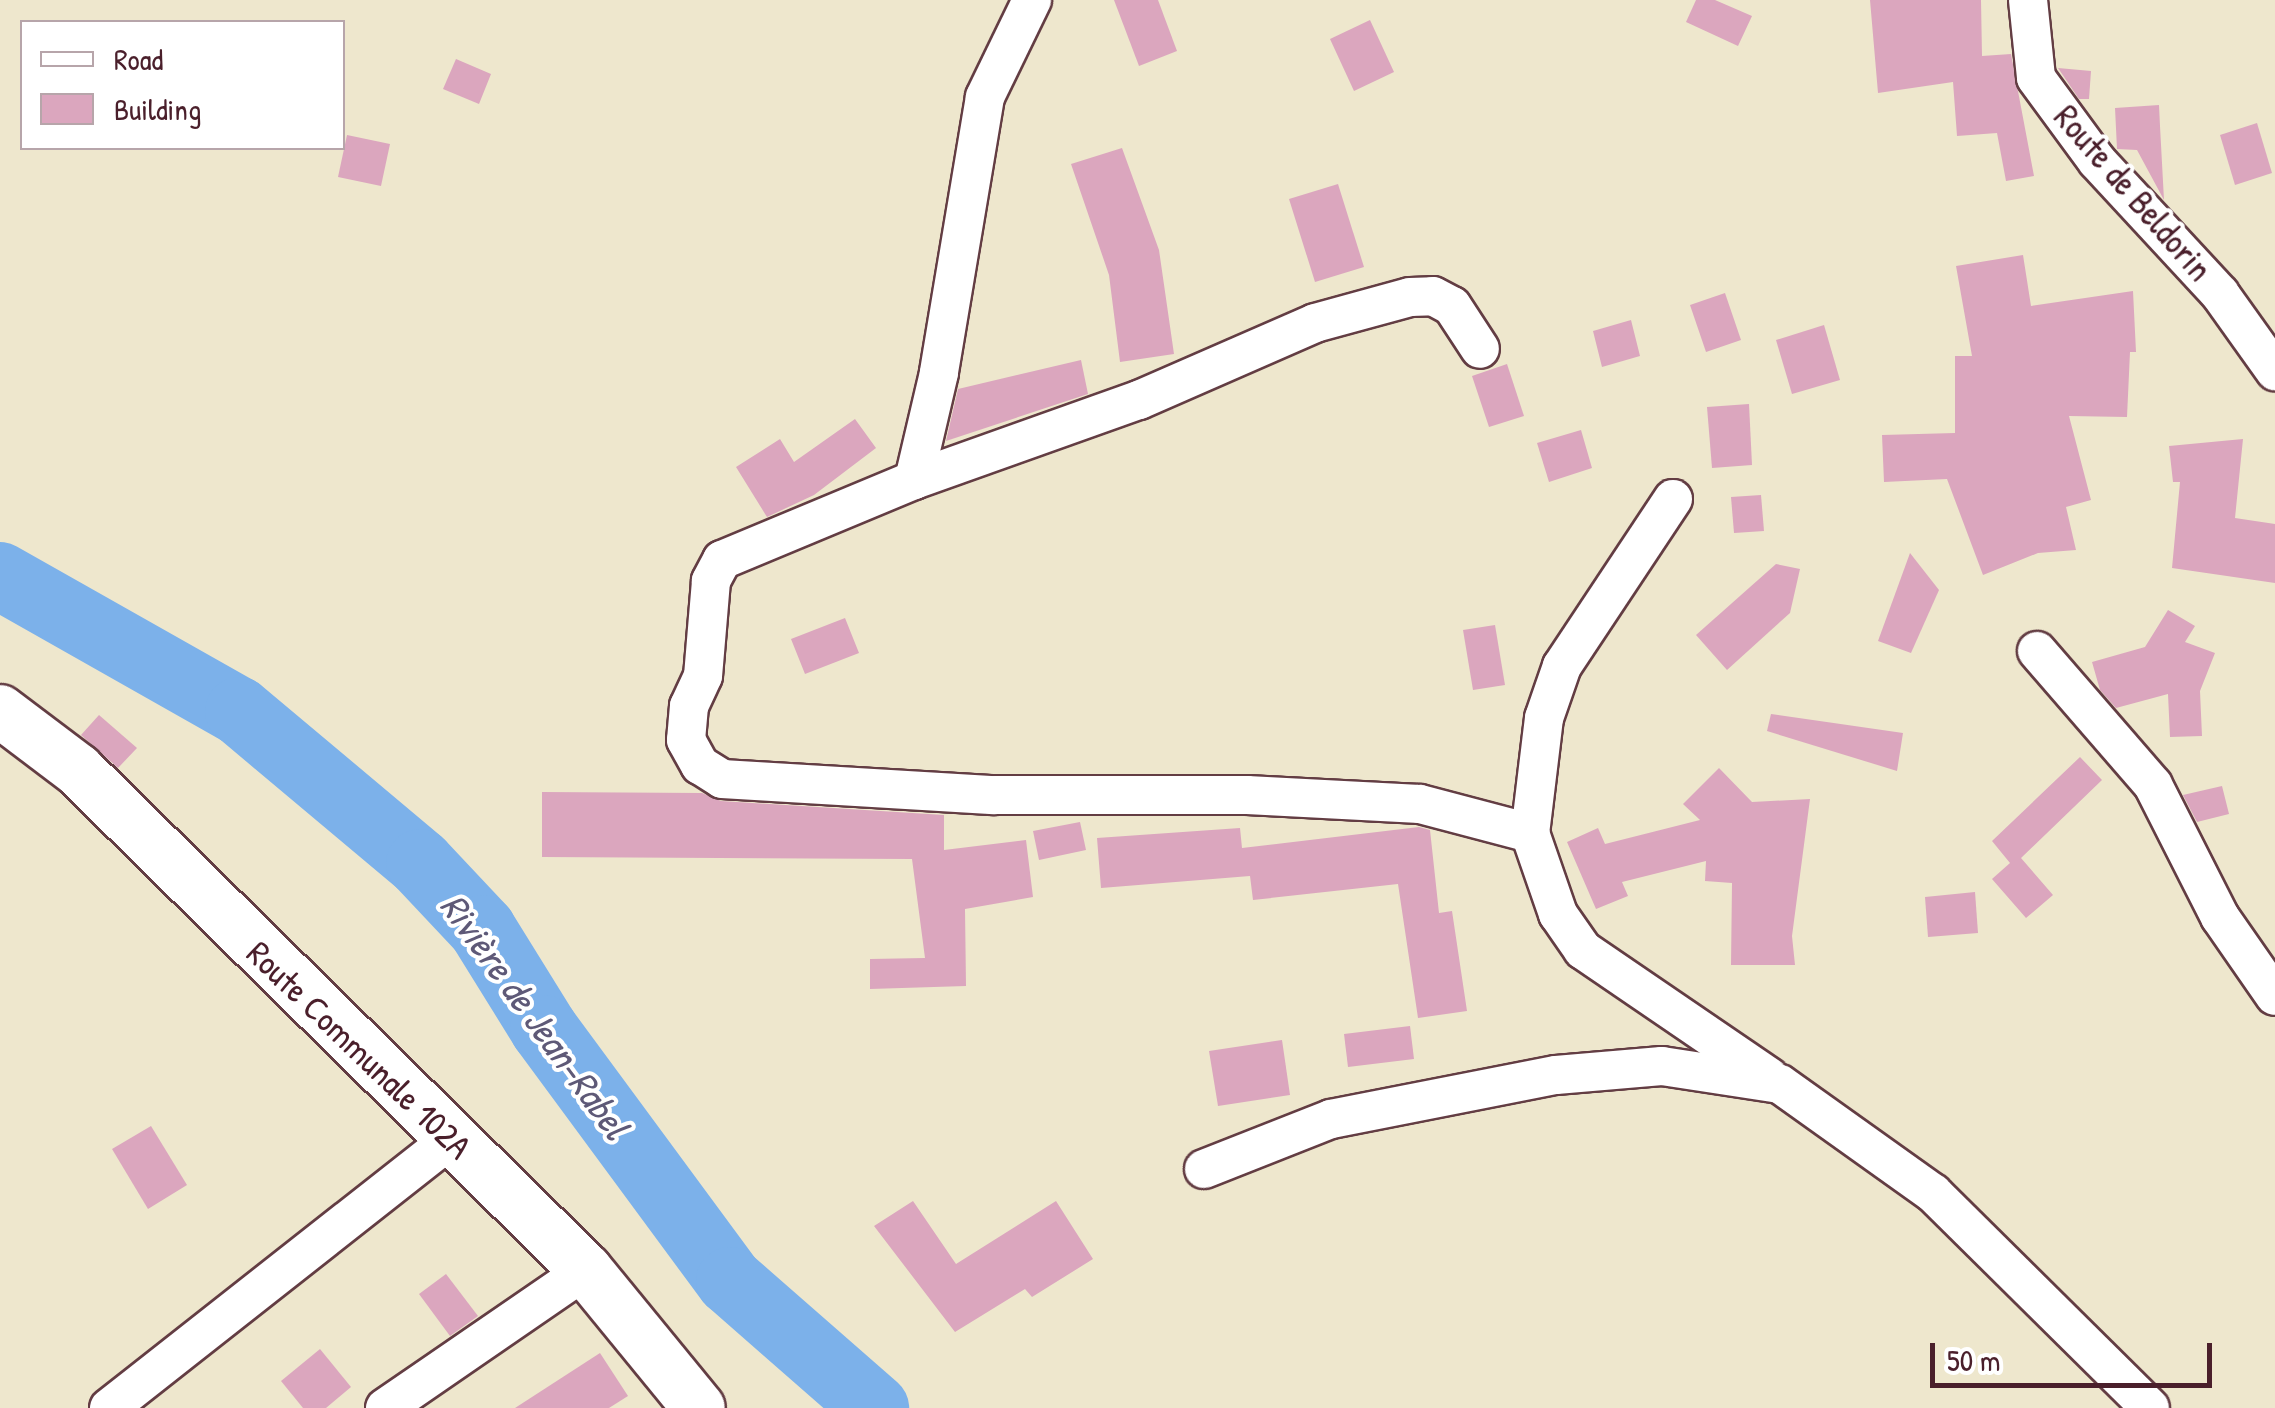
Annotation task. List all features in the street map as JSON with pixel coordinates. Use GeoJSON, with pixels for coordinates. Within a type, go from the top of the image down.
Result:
{"type":"FeatureCollection","features":[{"type":"Feature","properties":{"kind":"street"},"geometry":{"type":"LineString","coordinates":[[914,480],[939,373],[986,97],[1032,0]]}},
{"type":"Feature","properties":{"kind":"street","name":"Route de Beldorin"},"geometry":{"type":"LineString","coordinates":[[2028,0],[2036,78],[2097,161],[2220,294],[2275,371]]}},
{"type":"Feature","properties":{"kind":"street"},"geometry":{"type":"LineString","coordinates":[[1480,349],[1452,306],[1433,296],[1392,301],[1315,323],[1139,400],[914,480],[722,560],[711,581],[703,676],[689,706],[686,740],[700,765],[722,780],[995,795],[1247,795],[1420,804],[1530,834]]}},
{"type":"Feature","properties":{"kind":"street"},"geometry":{"type":"LineString","coordinates":[[1673,499],[1562,666],[1544,718],[1530,834],[1558,914],[1583,950],[1933,1194],[2150,1408]]}},
{"type":"Feature","properties":{"kind":"street"},"geometry":{"type":"LineString","coordinates":[[2038,652],[2152,785],[2220,918],[2275,996]]}},
{"type":"Feature","properties":{"kind":"street","name":"Route Communale 102A"},"geometry":{"type":"LineString","coordinates":[[0,711],[78,770],[586,1270],[698,1408]]}},
{"type":"Feature","properties":{"kind":"street"},"geometry":{"type":"LineString","coordinates":[[1204,1169],[1331,1120],[1556,1075],[1662,1066],[1780,1084]]}},
{"type":"Feature","properties":{"kind":"street"},"geometry":{"type":"LineString","coordinates":[[109,1408],[450,1140]]}},
{"type":"Feature","properties":{"kind":"street"},"geometry":{"type":"LineString","coordinates":[[386,1408],[586,1270]]}},
{"type":"Feature","properties":{"kind":"building"},"geometry":{"type":"Polygon","coordinates":[[[1114,0],[1158,0],[1177,51],[1139,66],[1114,0]]]}},
{"type":"Feature","properties":{"kind":"building"},"geometry":{"type":"Polygon","coordinates":[[[1696,0],[1715,0],[1752,16],[1738,46],[1686,22],[1696,0]]]}},
{"type":"Feature","properties":{"kind":"building"},"geometry":{"type":"Polygon","coordinates":[[[1870,0],[1981,0],[1982,56],[2011,54],[2034,176],[2006,181],[1997,133],[1957,136],[1953,82],[1878,93],[1870,0]]]}},
{"type":"Feature","properties":{"kind":"building"},"geometry":{"type":"Polygon","coordinates":[[[1370,20],[1394,72],[1354,91],[1330,39],[1370,20]]]}},
{"type":"Feature","properties":{"kind":"building"},"geometry":{"type":"Polygon","coordinates":[[[456,59],[491,74],[479,104],[443,89],[456,59]]]}},
{"type":"Feature","properties":{"kind":"building"},"geometry":{"type":"Polygon","coordinates":[[[2058,68],[2091,71],[2089,99],[2079,99],[2058,68]]]}},
{"type":"Feature","properties":{"kind":"building"},"geometry":{"type":"Polygon","coordinates":[[[2159,105],[2164,200],[2137,150],[2117,149],[2115,108],[2159,105]]]}},
{"type":"Feature","properties":{"kind":"building"},"geometry":{"type":"Polygon","coordinates":[[[2257,123],[2272,173],[2235,185],[2220,135],[2257,123]]]}},
{"type":"Feature","properties":{"kind":"building"},"geometry":{"type":"Polygon","coordinates":[[[347,135],[390,144],[381,186],[338,177],[347,135]]]}},
{"type":"Feature","properties":{"kind":"building"},"geometry":{"type":"Polygon","coordinates":[[[1122,148],[1159,250],[1174,354],[1120,362],[1109,275],[1071,164],[1122,148]]]}},
{"type":"Feature","properties":{"kind":"building"},"geometry":{"type":"Polygon","coordinates":[[[1338,184],[1364,267],[1315,282],[1289,199],[1338,184]]]}},
{"type":"Feature","properties":{"kind":"building"},"geometry":{"type":"Polygon","coordinates":[[[2023,255],[2031,306],[2133,291],[2136,352],[2130,352],[2127,417],[2069,416],[2091,500],[2066,507],[2076,550],[2038,553],[1983,575],[1947,479],[1884,482],[1882,435],[1955,433],[1955,356],[1972,356],[1956,266],[2023,255]]]}},
{"type":"Feature","properties":{"kind":"building"},"geometry":{"type":"Polygon","coordinates":[[[1725,293],[1741,340],[1706,352],[1690,305],[1725,293]]]}},
{"type":"Feature","properties":{"kind":"building"},"geometry":{"type":"Polygon","coordinates":[[[1631,320],[1640,356],[1602,367],[1593,331],[1631,320]]]}},
{"type":"Feature","properties":{"kind":"building"},"geometry":{"type":"Polygon","coordinates":[[[1824,325],[1840,380],[1792,394],[1776,340],[1824,325]]]}},
{"type":"Feature","properties":{"kind":"building"},"geometry":{"type":"Polygon","coordinates":[[[1081,360],[1088,394],[946,441],[958,389],[1081,360]]]}},
{"type":"Feature","properties":{"kind":"building"},"geometry":{"type":"Polygon","coordinates":[[[1507,364],[1524,416],[1489,427],[1472,376],[1507,364]]]}},
{"type":"Feature","properties":{"kind":"building"},"geometry":{"type":"Polygon","coordinates":[[[1749,404],[1752,465],[1712,468],[1707,407],[1749,404]]]}},
{"type":"Feature","properties":{"kind":"building"},"geometry":{"type":"Polygon","coordinates":[[[855,419],[876,448],[814,495],[767,517],[736,467],[780,439],[794,462],[855,419]]]}},
{"type":"Feature","properties":{"kind":"building"},"geometry":{"type":"Polygon","coordinates":[[[1581,430],[1592,468],[1549,482],[1537,443],[1581,430]]]}},
{"type":"Feature","properties":{"kind":"building"},"geometry":{"type":"Polygon","coordinates":[[[2243,439],[2235,518],[2275,524],[2275,583],[2172,568],[2180,482],[2173,482],[2169,446],[2243,439]]]}},
{"type":"Feature","properties":{"kind":"building"},"geometry":{"type":"Polygon","coordinates":[[[1761,495],[1764,531],[1734,533],[1731,497],[1761,495]]]}},
{"type":"Feature","properties":{"kind":"building"},"geometry":{"type":"Polygon","coordinates":[[[1910,553],[1939,590],[1911,653],[1878,641],[1910,553]]]}},
{"type":"Feature","properties":{"kind":"building"},"geometry":{"type":"Polygon","coordinates":[[[1776,564],[1800,569],[1790,613],[1727,670],[1696,635],[1776,564]]]}},
{"type":"Feature","properties":{"kind":"building"},"geometry":{"type":"Polygon","coordinates":[[[2168,610],[2195,626],[2185,642],[2215,653],[2200,691],[2202,736],[2170,737],[2168,694],[2116,708],[2100,690],[2092,662],[2145,647],[2168,610]]]}},
{"type":"Feature","properties":{"kind":"building"},"geometry":{"type":"Polygon","coordinates":[[[845,618],[859,653],[805,674],[791,639],[845,618]]]}},
{"type":"Feature","properties":{"kind":"building"},"geometry":{"type":"Polygon","coordinates":[[[1495,625],[1505,685],[1473,690],[1463,630],[1495,625]]]}},
{"type":"Feature","properties":{"kind":"building"},"geometry":{"type":"Polygon","coordinates":[[[1771,714],[1903,733],[1897,771],[1767,731],[1771,714]]]}},
{"type":"Feature","properties":{"kind":"building"},"geometry":{"type":"Polygon","coordinates":[[[99,715],[137,748],[118,768],[81,735],[99,715]]]}},
{"type":"Feature","properties":{"kind":"building"},"geometry":{"type":"Polygon","coordinates":[[[2080,757],[2102,780],[2021,858],[2053,895],[2026,918],[1992,879],[2010,863],[1992,841],[2080,757]]]}},
{"type":"Feature","properties":{"kind":"building"},"geometry":{"type":"Polygon","coordinates":[[[1719,768],[1752,802],[1810,799],[1792,936],[1795,965],[1731,965],[1732,883],[1705,881],[1706,861],[1622,882],[1628,896],[1596,909],[1567,842],[1598,828],[1605,844],[1700,820],[1683,804],[1719,768]]]}},
{"type":"Feature","properties":{"kind":"building"},"geometry":{"type":"Polygon","coordinates":[[[2222,786],[2229,814],[2197,822],[2183,795],[2222,786]]]}},
{"type":"Feature","properties":{"kind":"building"},"geometry":{"type":"Polygon","coordinates":[[[542,792],[702,793],[721,801],[944,815],[944,850],[1026,840],[1033,897],[965,909],[966,986],[870,989],[870,959],[925,958],[912,859],[542,857],[542,792]]]}},
{"type":"Feature","properties":{"kind":"building"},"geometry":{"type":"Polygon","coordinates":[[[1080,822],[1086,850],[1039,860],[1033,831],[1080,822]]]}},
{"type":"Feature","properties":{"kind":"building"},"geometry":{"type":"Polygon","coordinates":[[[1419,827],[1430,830],[1439,913],[1452,911],[1467,1011],[1418,1018],[1398,884],[1253,900],[1250,876],[1101,888],[1097,838],[1240,828],[1242,848],[1419,827]]]}},
{"type":"Feature","properties":{"kind":"building"},"geometry":{"type":"Polygon","coordinates":[[[1975,892],[1978,933],[1928,937],[1925,897],[1975,892]]]}},
{"type":"Feature","properties":{"kind":"building"},"geometry":{"type":"Polygon","coordinates":[[[1410,1026],[1414,1059],[1348,1067],[1344,1034],[1410,1026]]]}},
{"type":"Feature","properties":{"kind":"building"},"geometry":{"type":"Polygon","coordinates":[[[1282,1040],[1290,1095],[1218,1106],[1209,1051],[1282,1040]]]}},
{"type":"Feature","properties":{"kind":"building"},"geometry":{"type":"Polygon","coordinates":[[[151,1126],[187,1185],[148,1209],[112,1149],[151,1126]]]}},
{"type":"Feature","properties":{"kind":"building"},"geometry":{"type":"Polygon","coordinates":[[[913,1201],[956,1264],[1056,1201],[1093,1259],[1032,1297],[1025,1289],[955,1332],[874,1226],[913,1201]]]}},
{"type":"Feature","properties":{"kind":"building"},"geometry":{"type":"Polygon","coordinates":[[[446,1274],[478,1316],[450,1336],[419,1294],[446,1274]]]}},
{"type":"Feature","properties":{"kind":"building"},"geometry":{"type":"Polygon","coordinates":[[[320,1349],[351,1387],[326,1408],[303,1408],[281,1381],[320,1349]]]}},
{"type":"Feature","properties":{"kind":"building"},"geometry":{"type":"Polygon","coordinates":[[[600,1353],[628,1396],[609,1408],[515,1408],[600,1353]]]}},
{"type":"Feature","properties":{"kind":"waterway","name":"Rivière de Jean-Rabel"},"geometry":{"type":"LineString","coordinates":[[0,576],[239,711],[420,863],[482,929],[544,1029],[730,1281],[875,1408]]}}]}
